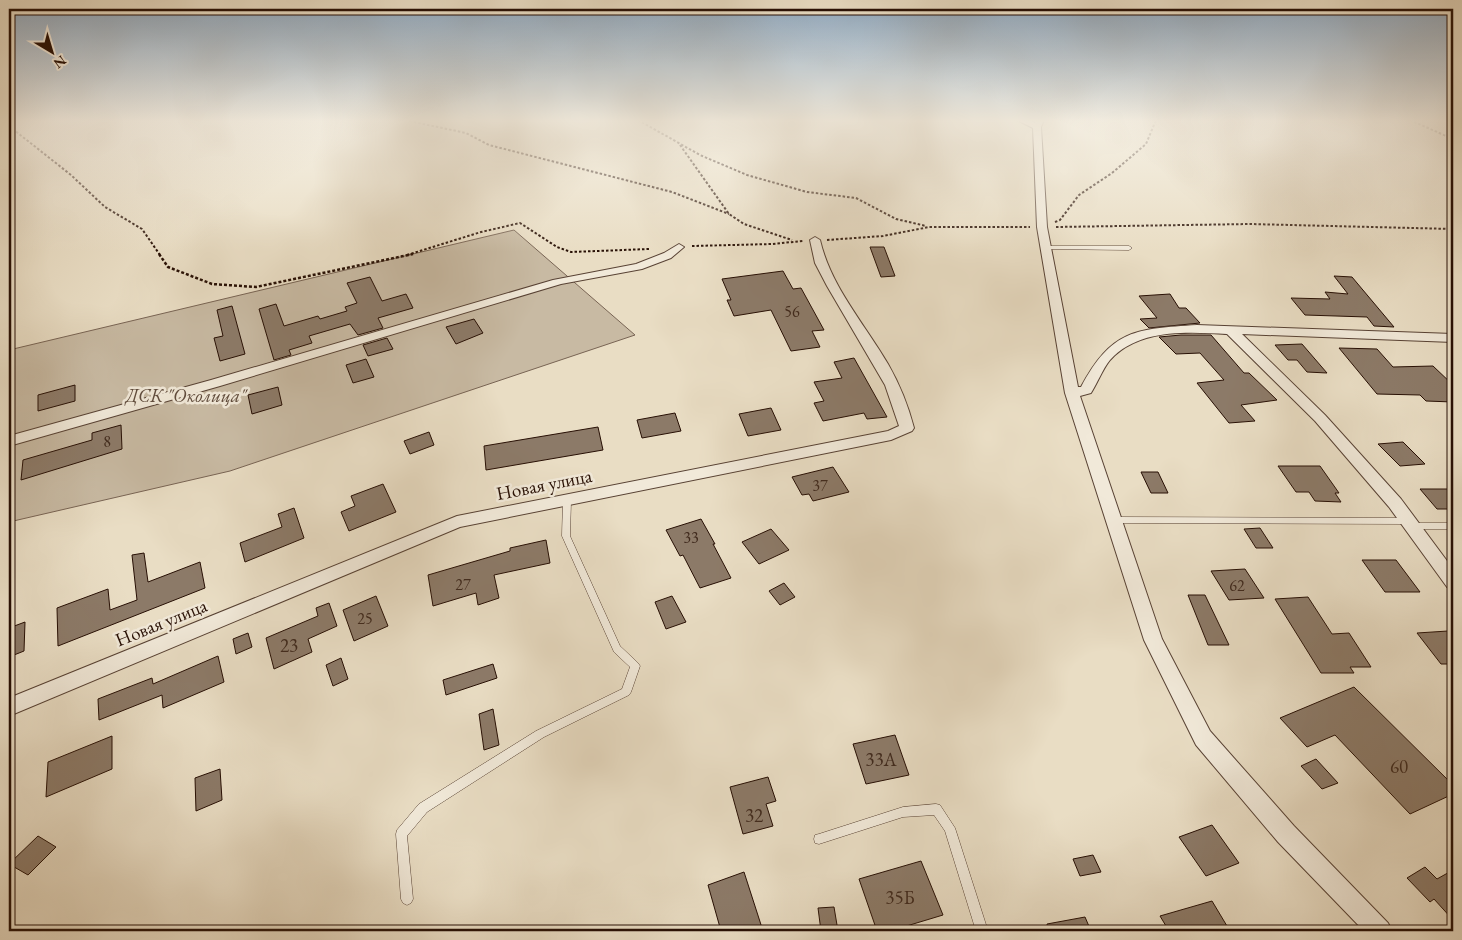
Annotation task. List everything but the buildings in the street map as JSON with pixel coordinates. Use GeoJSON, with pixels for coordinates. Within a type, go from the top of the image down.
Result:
{"type":"FeatureCollection","features":[{"type":"Feature","properties":{"kind":"street"},"geometry":{"type":"LineString","coordinates":[[1040,164],[1042,227],[1072,393],[1153,640],[1203,738],[1286,834],[1380,931]]}},
{"type":"Feature","properties":{"kind":"street","name":"Новая улица"},"geometry":{"type":"LineString","coordinates":[[9,706],[457,522],[891,435],[907,428],[904,415],[879,360],[821,265],[815,240]]}},
{"type":"Feature","properties":{"kind":"street"},"geometry":{"type":"LineString","coordinates":[[9,441],[92,419],[565,280],[646,264],[672,255],[679,247]]}},
{"type":"Feature","properties":{"kind":"street"},"geometry":{"type":"LineString","coordinates":[[1072,393],[1086,390],[1106,357],[1119,344],[1132,338],[1167,331],[1197,329],[1453,338]]}},
{"type":"Feature","properties":{"kind":"street"},"geometry":{"type":"LineString","coordinates":[[1230,330],[1320,418],[1395,503],[1453,582]]}},
{"type":"Feature","properties":{"kind":"lane"},"geometry":{"type":"LineString","coordinates":[[1046,248],[1129,248]]}},
{"type":"Feature","properties":{"kind":"lane"},"geometry":{"type":"LineString","coordinates":[[407,899],[401,834],[423,808],[540,734],[626,692],[635,666],[617,649],[566,536],[567,500]]}},
{"type":"Feature","properties":{"kind":"lane"},"geometry":{"type":"LineString","coordinates":[[1114,520],[1410,523],[1453,526]]}},
{"type":"Feature","properties":{"kind":"lane"},"geometry":{"type":"LineString","coordinates":[[819,839],[903,812],[936,809],[950,828],[982,931]]}},
{"type":"Feature","properties":{"kind":"path"},"geometry":{"type":"LineString","coordinates":[[56,164],[105,207],[142,229],[168,267],[212,284],[256,287],[411,254],[481,232],[520,223],[557,247],[571,252],[651,249]]}},
{"type":"Feature","properties":{"kind":"path"},"geometry":{"type":"LineString","coordinates":[[562,164],[672,192],[729,214],[744,224],[795,241]]}},
{"type":"Feature","properties":{"kind":"path"},"geometry":{"type":"LineString","coordinates":[[693,164],[729,214]]}},
{"type":"Feature","properties":{"kind":"path"},"geometry":{"type":"LineString","coordinates":[[721,164],[754,178],[807,192],[856,198],[896,219],[929,227]]}},
{"type":"Feature","properties":{"kind":"path"},"geometry":{"type":"LineString","coordinates":[[1042,227],[1060,220],[1079,195],[1123,164]]}},
{"type":"Feature","properties":{"kind":"path"},"geometry":{"type":"LineString","coordinates":[[679,247],[724,244],[772,244],[883,236],[929,227],[1250,224],[1453,229]]}},
{"type":"Feature","properties":{"kind":"green space","name":"ДСК \"Околица\""},"geometry":{"type":"Polygon","coordinates":[[[514,230],[635,335],[230,471],[9,522],[9,350],[514,230]]]}}]}
